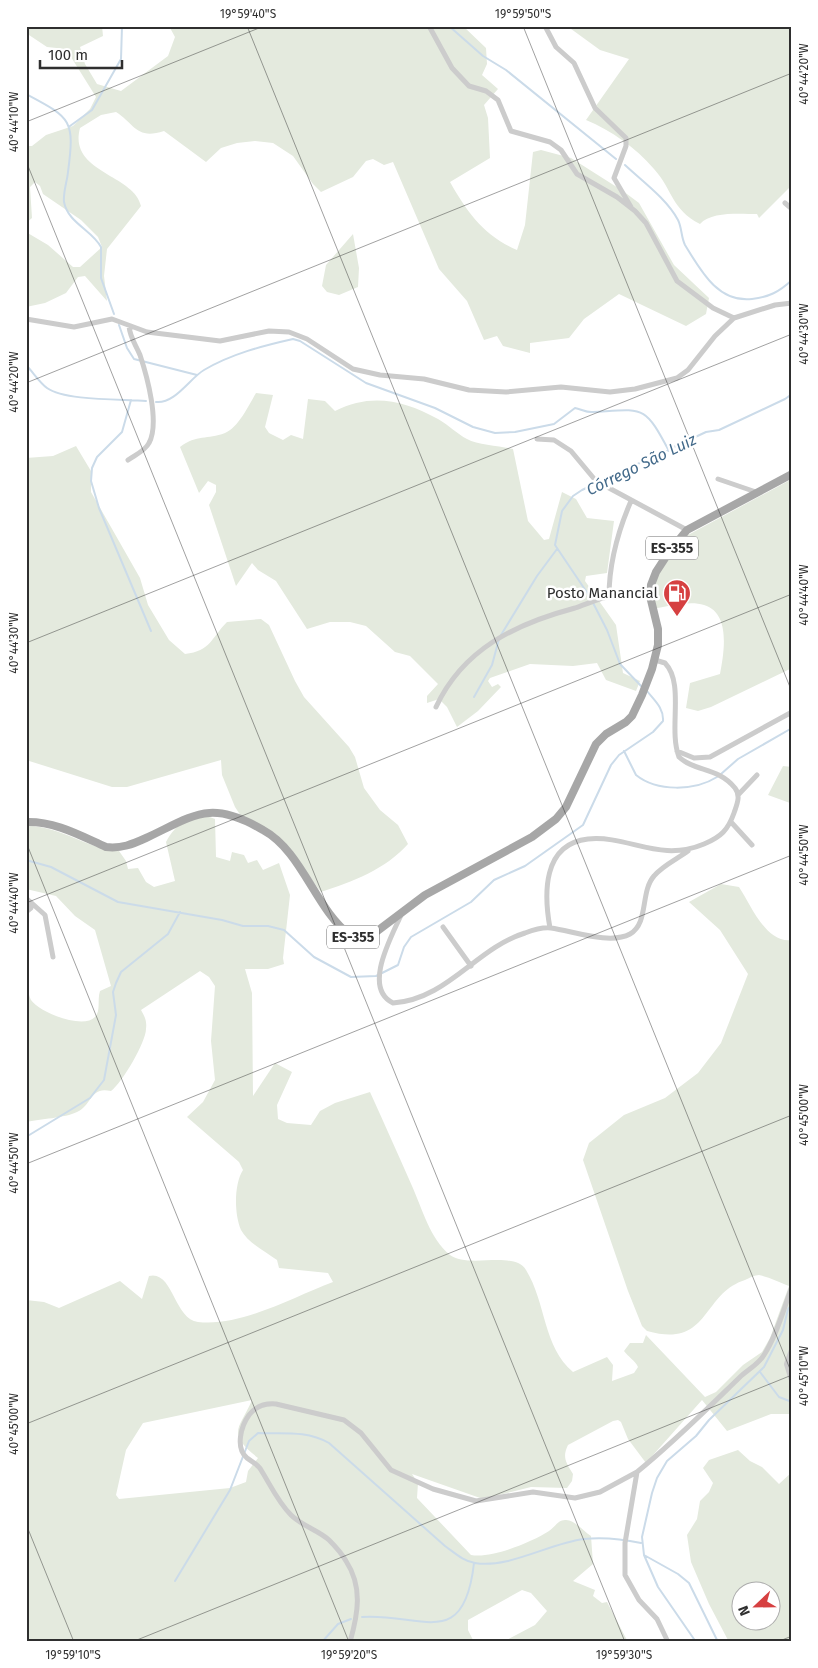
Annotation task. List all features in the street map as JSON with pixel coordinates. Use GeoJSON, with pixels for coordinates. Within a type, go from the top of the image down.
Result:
{"type":"FeatureCollection","features":[{"type":"Feature","properties":{"kind":"main road","name":"ES-355"},"geometry":{"type":"LineString","coordinates":[[26,822],[42,822],[57,826],[106,847],[120,848],[134,844],[195,814],[205,812],[224,815],[263,830],[281,843],[328,910],[350,936],[357,939],[368,938],[401,915],[425,895],[532,837],[556,819],[570,798],[596,744],[606,734],[626,722],[642,695],[655,660],[658,645],[658,629],[650,596],[656,572],[687,530],[792,474]]}},
{"type":"Feature","properties":{"kind":"street"},"geometry":{"type":"LineString","coordinates":[[429,26],[452,68],[469,86],[486,91],[498,100],[511,131],[550,142],[561,150],[577,174],[632,208]]}},
{"type":"Feature","properties":{"kind":"street"},"geometry":{"type":"LineString","coordinates":[[545,26],[556,47],[574,63],[595,108],[626,138],[626,146],[614,178],[632,208],[646,223],[676,281],[713,308],[734,318]]}},
{"type":"Feature","properties":{"kind":"street"},"geometry":{"type":"LineString","coordinates":[[784,203],[792,209]]}},
{"type":"Feature","properties":{"kind":"street"},"geometry":{"type":"LineString","coordinates":[[26,319],[74,327],[112,319],[148,332],[175,337],[220,341],[269,332],[289,332],[316,344],[353,369],[380,375],[424,380],[469,390],[506,392],[561,387],[610,392],[651,386],[683,375],[710,341],[734,318],[775,305],[792,304]]}},
{"type":"Feature","properties":{"kind":"street"},"geometry":{"type":"LineString","coordinates":[[128,460],[146,448],[153,428],[151,396],[140,354],[130,336],[129,326]]}},
{"type":"Feature","properties":{"kind":"street"},"geometry":{"type":"LineString","coordinates":[[537,439],[550,438],[564,446],[582,463],[596,481],[604,487],[687,530]]}},
{"type":"Feature","properties":{"kind":"street"},"geometry":{"type":"LineString","coordinates":[[718,479],[756,492]]}},
{"type":"Feature","properties":{"kind":"street"},"geometry":{"type":"LineString","coordinates":[[609,597],[614,550],[620,526],[631,501]]}},
{"type":"Feature","properties":{"kind":"street"},"geometry":{"type":"LineString","coordinates":[[436,707],[446,686],[454,675],[478,652],[492,642],[534,621],[609,597],[650,596]]}},
{"type":"Feature","properties":{"kind":"street"},"geometry":{"type":"LineString","coordinates":[[655,660],[665,663],[673,677],[677,751],[684,760],[719,774],[731,784],[738,796]]}},
{"type":"Feature","properties":{"kind":"street"},"geometry":{"type":"LineString","coordinates":[[677,751],[694,758],[710,757],[792,712]]}},
{"type":"Feature","properties":{"kind":"street"},"geometry":{"type":"LineString","coordinates":[[401,915],[382,958],[380,987],[387,1000],[393,1002],[418,998],[436,991],[514,937],[536,930],[550,928],[598,936],[628,935],[635,930],[640,922],[645,893],[654,875],[688,851],[722,835],[731,822],[738,796],[757,775]]}},
{"type":"Feature","properties":{"kind":"street"},"geometry":{"type":"LineString","coordinates":[[731,822],[752,845]]}},
{"type":"Feature","properties":{"kind":"street"},"geometry":{"type":"LineString","coordinates":[[550,928],[545,898],[551,866],[559,855],[576,842],[589,839],[606,840],[658,850],[688,851]]}},
{"type":"Feature","properties":{"kind":"street"},"geometry":{"type":"LineString","coordinates":[[26,898],[45,915],[53,957]]}},
{"type":"Feature","properties":{"kind":"street"},"geometry":{"type":"LineString","coordinates":[[26,912],[31,908],[31,904]]}},
{"type":"Feature","properties":{"kind":"street"},"geometry":{"type":"LineString","coordinates":[[443,928],[471,966]]}},
{"type":"Feature","properties":{"kind":"street"},"geometry":{"type":"LineString","coordinates":[[350,1642],[359,1608],[358,1591],[346,1561],[328,1539],[306,1528],[290,1514],[272,1491],[261,1470],[246,1457],[242,1448],[242,1429],[250,1414],[257,1408],[266,1403],[276,1404],[344,1420],[354,1426],[391,1470],[433,1489],[476,1501],[533,1492],[575,1498],[600,1492],[637,1472],[660,1454],[738,1379],[760,1361],[780,1321],[792,1287]]}},
{"type":"Feature","properties":{"kind":"street"},"geometry":{"type":"LineString","coordinates":[[792,1350],[787,1364],[792,1380]]}},
{"type":"Feature","properties":{"kind":"street"},"geometry":{"type":"LineString","coordinates":[[637,1472],[625,1542],[625,1575],[639,1600],[657,1619],[668,1642]]}},
{"type":"Feature","properties":{"kind":"shaded area"},"geometry":{"type":"Polygon","coordinates":[[[26,26],[102,26],[103,36],[80,47],[85,64],[97,84],[121,91],[168,56],[175,37],[169,26],[463,26],[486,48],[487,64],[482,75],[498,89],[484,105],[488,118],[490,158],[450,182],[470,213],[495,238],[517,250],[525,225],[533,152],[541,150],[571,158],[639,203],[674,265],[709,298],[706,314],[686,326],[619,294],[584,319],[569,338],[530,343],[530,353],[503,346],[497,336],[484,340],[467,301],[439,269],[393,162],[384,165],[373,159],[366,161],[353,177],[321,192],[293,156],[273,143],[255,141],[237,143],[221,148],[206,162],[164,131],[147,134],[137,129],[116,112],[101,115],[80,128],[79,143],[83,155],[103,172],[127,187],[136,195],[141,206],[107,249],[104,276],[107,301],[85,276],[78,277],[66,293],[45,303],[26,307],[26,232],[48,245],[73,267],[80,267],[102,247],[98,237],[81,220],[43,194],[40,186],[35,182],[30,187],[32,218],[26,223],[26,146],[32,146],[46,135],[73,126],[90,109],[96,97],[66,49],[47,47],[26,33],[26,26]]]}},
{"type":"Feature","properties":{"kind":"shaded area"},"geometry":{"type":"Polygon","coordinates":[[[567,26],[792,26],[792,185],[759,218],[757,214],[727,214],[711,217],[700,224],[690,218],[678,206],[654,169],[639,154],[605,129],[586,120],[629,59],[600,50],[567,26]]]}},
{"type":"Feature","properties":{"kind":"shaded area"},"geometry":{"type":"Polygon","coordinates":[[[353,234],[359,268],[358,287],[339,295],[327,292],[322,286],[326,265],[353,234]]]}},
{"type":"Feature","properties":{"kind":"shaded area"},"geometry":{"type":"Polygon","coordinates":[[[256,393],[273,395],[265,427],[269,433],[283,440],[291,435],[303,439],[308,399],[325,401],[335,411],[361,402],[387,401],[400,403],[425,412],[472,441],[513,449],[528,521],[544,540],[549,539],[562,492],[576,499],[587,518],[614,521],[607,573],[586,576],[585,581],[616,625],[623,673],[640,681],[636,691],[606,680],[597,663],[573,666],[530,664],[490,678],[488,681],[492,687],[498,684],[501,687],[478,711],[457,727],[447,707],[439,699],[427,703],[427,696],[438,684],[410,656],[395,652],[366,626],[350,622],[330,622],[307,629],[276,581],[258,570],[252,563],[236,586],[209,505],[216,492],[216,485],[208,481],[199,493],[180,447],[192,440],[219,435],[230,430],[243,416],[256,393]]]}},
{"type":"Feature","properties":{"kind":"shaded area"},"geometry":{"type":"Polygon","coordinates":[[[76,446],[91,471],[91,492],[140,578],[148,605],[169,640],[185,654],[205,647],[227,622],[261,619],[269,625],[304,697],[349,747],[355,757],[364,788],[380,810],[398,825],[408,844],[389,861],[368,874],[321,892],[277,835],[243,819],[235,807],[222,775],[221,760],[127,787],[112,787],[26,760],[26,458],[53,456],[76,446]]]}},
{"type":"Feature","properties":{"kind":"shaded area"},"geometry":{"type":"Polygon","coordinates":[[[792,479],[792,668],[711,707],[698,711],[686,708],[690,683],[720,674],[724,645],[722,625],[713,609],[704,605],[685,604],[651,609],[658,569],[688,535],[792,479]]]}},
{"type":"Feature","properties":{"kind":"shaded area"},"geometry":{"type":"Polygon","coordinates":[[[783,766],[792,767],[792,827],[790,803],[768,795],[783,766]]]}},
{"type":"Feature","properties":{"kind":"shaded area"},"geometry":{"type":"Polygon","coordinates":[[[207,816],[215,819],[216,857],[230,861],[232,852],[244,855],[248,863],[257,860],[263,870],[279,863],[290,895],[283,958],[284,964],[268,969],[245,969],[252,993],[253,1096],[275,1063],[292,1072],[277,1105],[278,1119],[287,1123],[311,1125],[320,1111],[335,1103],[370,1092],[427,1223],[437,1241],[450,1255],[458,1259],[501,1260],[520,1264],[526,1270],[533,1283],[550,1337],[563,1362],[573,1372],[607,1357],[613,1365],[612,1381],[634,1373],[638,1367],[624,1351],[630,1343],[643,1343],[646,1335],[705,1397],[716,1392],[743,1365],[762,1352],[770,1338],[789,1286],[759,1275],[731,1287],[720,1296],[703,1318],[683,1333],[667,1335],[647,1331],[642,1326],[628,1291],[583,1160],[589,1143],[624,1115],[665,1098],[698,1073],[721,1043],[748,974],[720,930],[689,902],[721,884],[739,887],[754,913],[767,930],[783,940],[792,940],[792,1414],[771,1414],[727,1431],[702,1400],[646,1463],[628,1439],[621,1422],[618,1420],[613,1421],[568,1445],[565,1453],[566,1460],[573,1474],[572,1481],[567,1488],[531,1487],[483,1499],[412,1474],[418,1483],[417,1498],[471,1555],[479,1556],[500,1552],[532,1540],[549,1531],[563,1520],[572,1521],[591,1536],[593,1564],[573,1581],[595,1590],[593,1596],[602,1603],[607,1602],[628,1642],[503,1642],[535,1625],[547,1611],[531,1593],[522,1590],[468,1620],[468,1630],[474,1642],[26,1642],[26,1300],[44,1302],[59,1308],[120,1281],[142,1299],[149,1276],[157,1276],[169,1287],[178,1305],[190,1319],[198,1322],[215,1322],[232,1320],[267,1310],[333,1282],[328,1273],[279,1268],[277,1260],[244,1235],[237,1216],[236,1199],[238,1183],[243,1170],[239,1162],[187,1117],[203,1102],[215,1080],[211,1041],[215,986],[209,977],[200,971],[141,1010],[145,1017],[145,1035],[138,1052],[116,1087],[111,1091],[104,1090],[95,1093],[82,1109],[72,1114],[26,1122],[26,966],[31,1000],[43,1010],[62,1018],[81,1022],[95,1017],[98,1012],[100,991],[111,986],[95,930],[75,916],[56,896],[26,889],[26,826],[50,829],[95,846],[119,851],[126,861],[128,869],[138,868],[146,882],[154,887],[175,881],[166,842],[170,835],[182,823],[207,816]],[[252,1400],[143,1423],[126,1450],[116,1495],[119,1499],[230,1488],[246,1482],[248,1471],[258,1458],[242,1442],[238,1430],[252,1400]]]}},
{"type":"Feature","properties":{"kind":"shaded area"},"geometry":{"type":"Polygon","coordinates":[[[738,1450],[750,1461],[762,1467],[779,1484],[792,1472],[792,1642],[729,1642],[709,1604],[691,1562],[687,1535],[697,1519],[700,1501],[709,1492],[713,1483],[703,1468],[709,1460],[738,1450]]]}},
{"type":"Feature","properties":{"kind":"waterway"},"geometry":{"type":"LineString","coordinates":[[70,126],[92,110],[121,59],[122,26]]}},
{"type":"Feature","properties":{"kind":"waterway"},"geometry":{"type":"LineString","coordinates":[[449,26],[483,56],[506,70],[616,159]]}},
{"type":"Feature","properties":{"kind":"waterway"},"geometry":{"type":"LineString","coordinates":[[26,94],[61,115],[70,130],[70,154],[64,202],[70,216],[101,247],[101,278],[114,314]]}},
{"type":"Feature","properties":{"kind":"waterway"},"geometry":{"type":"LineString","coordinates":[[625,165],[661,198],[673,212],[679,223],[685,245],[704,275],[720,291],[740,299],[752,299],[774,293],[792,280]]}},
{"type":"Feature","properties":{"kind":"waterway"},"geometry":{"type":"LineString","coordinates":[[119,325],[127,348],[134,359],[197,375]]}},
{"type":"Feature","properties":{"kind":"waterway"},"geometry":{"type":"LineString","coordinates":[[156,402],[170,399],[204,370],[225,359],[293,339],[300,341],[366,383],[435,408],[473,427],[495,433],[515,432],[554,424],[575,408],[591,412],[633,411],[647,417],[654,425],[669,451]]}},
{"type":"Feature","properties":{"kind":"waterway"},"geometry":{"type":"LineString","coordinates":[[26,365],[44,386],[55,392],[94,399],[146,401]]}},
{"type":"Feature","properties":{"kind":"waterway","name":"Córrego São Luiz"},"geometry":{"type":"LineString","coordinates":[[643,688],[620,664],[607,630],[590,597],[555,545],[562,511],[573,496],[582,490],[706,432],[719,430],[792,394]]}},
{"type":"Feature","properties":{"kind":"waterway"},"geometry":{"type":"LineString","coordinates":[[131,400],[122,432],[97,457],[92,468],[91,481],[99,508],[151,631]]}},
{"type":"Feature","properties":{"kind":"waterway"},"geometry":{"type":"LineString","coordinates":[[501,635],[537,576],[557,549]]}},
{"type":"Feature","properties":{"kind":"waterway"},"geometry":{"type":"LineString","coordinates":[[474,697],[492,665],[499,639]]}},
{"type":"Feature","properties":{"kind":"waterway"},"geometry":{"type":"LineString","coordinates":[[26,860],[51,867],[118,902],[222,920],[243,926],[268,926],[284,930],[314,957],[351,977],[376,976],[398,965],[404,947],[411,937],[471,902],[494,880],[525,866],[583,825],[611,765],[619,755],[653,732],[663,721],[660,708],[647,691]]}},
{"type":"Feature","properties":{"kind":"waterway","name":"Córrego São Luiz"},"geometry":{"type":"LineString","coordinates":[[721,774],[738,759],[792,728]]}},
{"type":"Feature","properties":{"kind":"waterway","name":"Córrego São Luiz"},"geometry":{"type":"LineString","coordinates":[[624,751],[636,775],[654,784],[665,787],[687,787],[708,782],[717,777]]}},
{"type":"Feature","properties":{"kind":"waterway"},"geometry":{"type":"LineString","coordinates":[[26,1137],[90,1098],[104,1080],[116,1015],[113,992],[116,983],[121,972],[168,934],[180,912]]}},
{"type":"Feature","properties":{"kind":"waterway"},"geometry":{"type":"LineString","coordinates":[[696,1642],[658,1587],[644,1555],[642,1537],[652,1493],[657,1478],[667,1461],[696,1436],[709,1420],[764,1367],[783,1330],[788,1309],[792,1305]]}},
{"type":"Feature","properties":{"kind":"waterway","name":"Córrego São Luiz"},"geometry":{"type":"LineString","coordinates":[[760,1372],[779,1397],[792,1402]]}},
{"type":"Feature","properties":{"kind":"waterway"},"geometry":{"type":"LineString","coordinates":[[175,1581],[230,1490],[249,1441],[258,1433],[303,1434],[329,1443],[445,1546],[471,1562],[488,1564],[501,1562],[571,1541],[584,1539],[599,1538],[641,1543]]}},
{"type":"Feature","properties":{"kind":"waterway"},"geometry":{"type":"LineString","coordinates":[[644,1555],[678,1574],[689,1583],[718,1642]]}},
{"type":"Feature","properties":{"kind":"waterway"},"geometry":{"type":"LineString","coordinates":[[362,1617],[384,1617],[421,1622],[437,1622],[450,1618],[461,1608],[469,1591],[474,1563]]}},
{"type":"Feature","properties":{"kind":"waterway"},"geometry":{"type":"LineString","coordinates":[[322,1642],[338,1624],[351,1619]]}},
{"type":"Feature","properties":{"kind":"place","name":"Posto Manancial"},"geometry":{"type":"Point","coordinates":[677,617]}}]}
